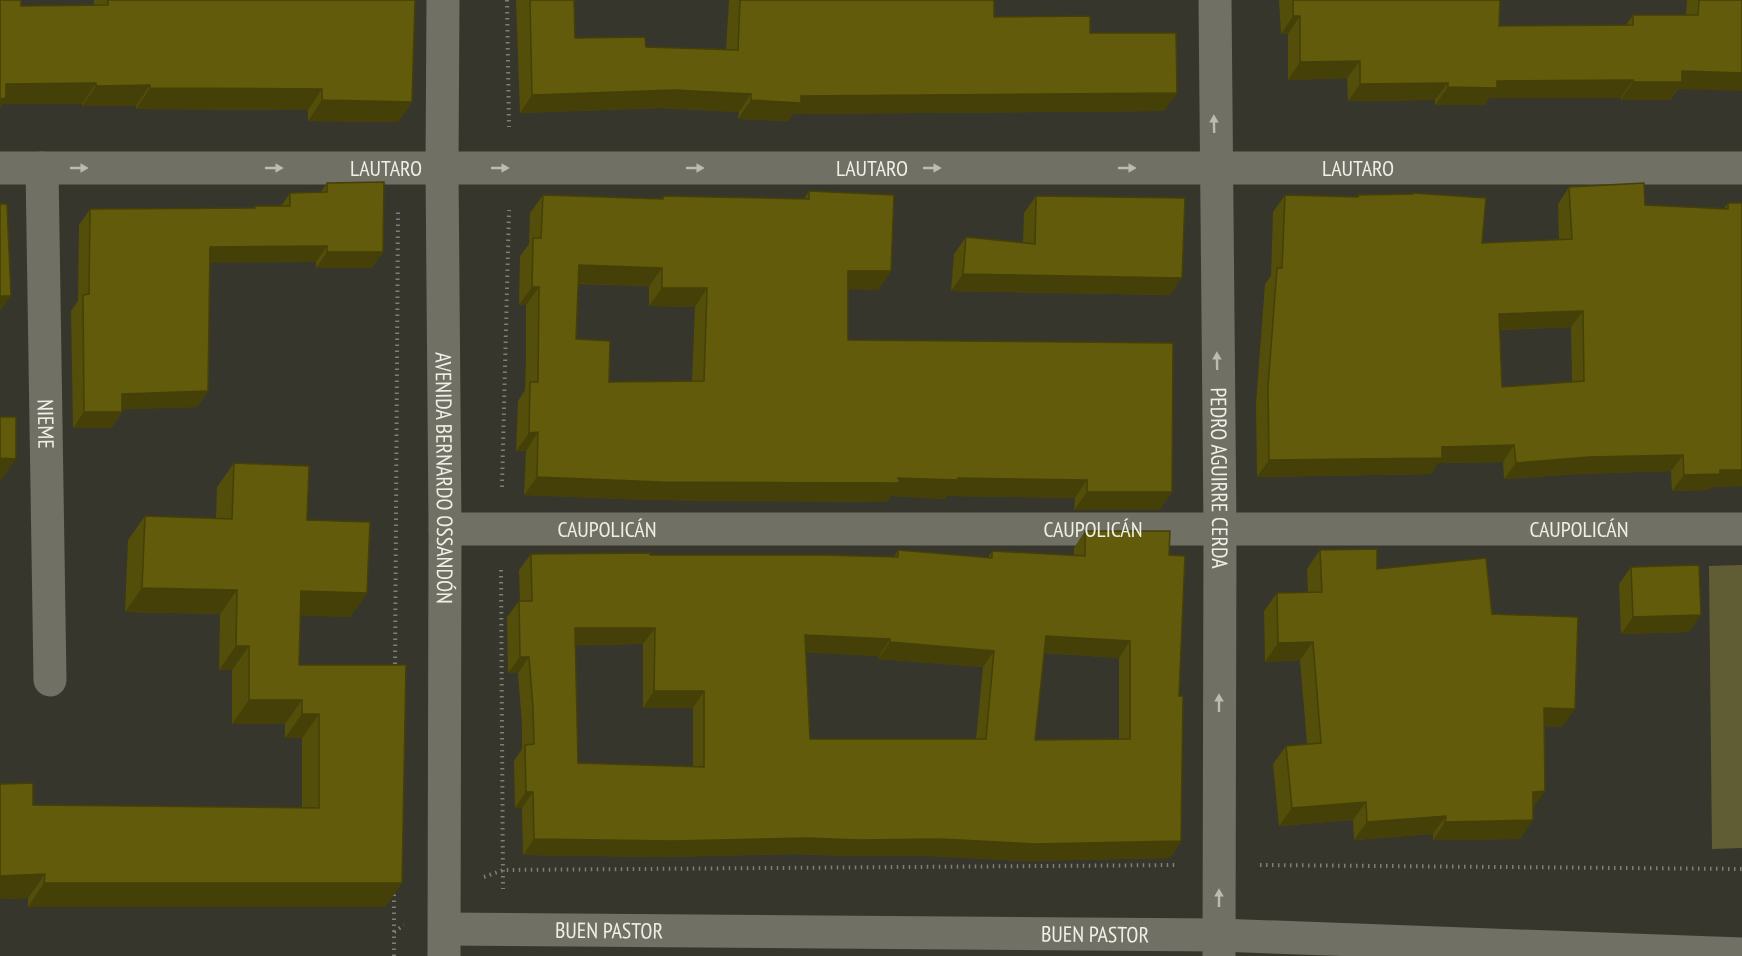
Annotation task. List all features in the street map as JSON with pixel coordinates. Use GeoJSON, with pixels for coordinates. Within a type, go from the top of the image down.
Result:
{"type":"FeatureCollection","features":[{"type":"Feature","properties":{"kind":"street","name":"AVENIDA BERNARDO OSSANDÓN"},"geometry":{"type":"LineString","coordinates":[[443,0],[445,943]]}},
{"type":"Feature","properties":{"kind":"street","name":"PEDRO AGUIRRE CERDA"},"geometry":{"type":"LineString","coordinates":[[1215,0],[1220,529],[1218,945]]}},
{"type":"Feature","properties":{"kind":"street","name":"LAUTARO"},"geometry":{"type":"LineString","coordinates":[[0,168],[1742,168]]}},
{"type":"Feature","properties":{"kind":"street","name":"NIEME"},"geometry":{"type":"LineString","coordinates":[[42,168],[51,680]]}},
{"type":"Feature","properties":{"kind":"street","name":"CAUPOLICÁN"},"geometry":{"type":"LineString","coordinates":[[445,529],[1742,529]]}},
{"type":"Feature","properties":{"kind":"street","name":"BUEN PASTOR"},"geometry":{"type":"LineString","coordinates":[[445,943],[503,930],[1742,954]]}},
{"type":"Feature","properties":{"kind":"path"},"geometry":{"type":"LineString","coordinates":[[503,930],[501,529],[510,168],[507,0]]}},
{"type":"Feature","properties":{"kind":"path"},"geometry":{"type":"LineString","coordinates":[[395,682],[398,168]]}},
{"type":"Feature","properties":{"kind":"path"},"geometry":{"type":"LineString","coordinates":[[394,932],[446,892],[503,870],[1219,864],[1742,869]]}},
{"type":"Feature","properties":{"kind":"path"},"geometry":{"type":"LineString","coordinates":[[394,885],[394,956]]}},
{"type":"Feature","properties":{"kind":"shaded area"},"geometry":{"type":"Polygon","coordinates":[[[1742,565],[1742,848],[1712,849],[1709,566],[1742,565]]]}},
{"type":"Feature","properties":{"kind":"building"},"geometry":{"type":"Polygon","coordinates":[[[0,0],[21,0],[21,6],[108,5],[108,0],[415,0],[412,102],[322,100],[322,89],[150,88],[150,85],[96,86],[96,83],[6,84],[6,98],[0,99],[0,0]]]}},
{"type":"Feature","properties":{"kind":"building"},"geometry":{"type":"Polygon","coordinates":[[[530,0],[574,0],[575,38],[645,37],[646,47],[738,50],[740,0],[994,0],[994,17],[1090,16],[1090,33],[1176,33],[1177,93],[801,96],[801,103],[751,100],[751,94],[674,90],[532,95],[530,0]]]}},
{"type":"Feature","properties":{"kind":"building"},"geometry":{"type":"Polygon","coordinates":[[[1293,0],[1500,0],[1499,26],[1633,25],[1633,15],[1698,15],[1699,0],[1742,0],[1742,73],[1682,71],[1682,82],[1497,81],[1497,88],[1448,87],[1448,83],[1360,84],[1360,61],[1300,62],[1300,16],[1293,16],[1293,0]]]}},
{"type":"Feature","properties":{"kind":"building"},"geometry":{"type":"Polygon","coordinates":[[[384,182],[383,252],[327,252],[327,246],[210,247],[208,391],[122,394],[122,412],[84,412],[83,295],[89,294],[90,209],[290,206],[290,193],[327,192],[327,183],[384,182]]]}},
{"type":"Feature","properties":{"kind":"building"},"geometry":{"type":"Polygon","coordinates":[[[1644,183],[1645,205],[1728,209],[1728,203],[1742,203],[1742,470],[1720,470],[1720,474],[1684,475],[1683,455],[1589,457],[1516,463],[1514,445],[1442,447],[1442,458],[1269,460],[1268,387],[1277,268],[1282,268],[1285,195],[1358,197],[1358,195],[1413,193],[1486,198],[1482,243],[1572,239],[1569,187],[1644,183]],[[1583,311],[1499,314],[1502,387],[1584,381],[1583,311]]]}},
{"type":"Feature","properties":{"kind":"building"},"geometry":{"type":"Polygon","coordinates":[[[809,191],[894,195],[891,271],[848,271],[848,340],[1173,343],[1172,492],[1087,492],[1087,480],[898,478],[900,483],[661,482],[537,477],[538,432],[529,433],[530,382],[538,382],[539,287],[532,287],[533,238],[541,238],[543,195],[663,199],[663,196],[809,199],[809,191]],[[579,265],[576,339],[610,341],[609,382],[704,381],[707,288],[662,288],[662,268],[579,265]]]}},
{"type":"Feature","properties":{"kind":"building"},"geometry":{"type":"Polygon","coordinates":[[[1036,196],[1185,198],[1182,278],[963,274],[966,237],[1035,244],[1036,196]]]}},
{"type":"Feature","properties":{"kind":"building"},"geometry":{"type":"Polygon","coordinates":[[[0,204],[7,204],[11,296],[0,296],[0,204]]]}},
{"type":"Feature","properties":{"kind":"building"},"geometry":{"type":"Polygon","coordinates":[[[0,417],[16,417],[16,459],[0,458],[0,417]]]}},
{"type":"Feature","properties":{"kind":"building"},"geometry":{"type":"Polygon","coordinates":[[[234,463],[309,466],[307,520],[370,522],[367,593],[301,591],[299,665],[406,665],[402,883],[44,883],[45,874],[0,876],[0,784],[33,783],[33,805],[319,808],[319,714],[302,714],[302,700],[249,700],[249,646],[236,646],[237,590],[142,588],[145,516],[232,519],[234,463]]]}},
{"type":"Feature","properties":{"kind":"building"},"geometry":{"type":"Polygon","coordinates":[[[1085,531],[1170,531],[1169,555],[1185,556],[1179,696],[1183,696],[1181,841],[1035,844],[940,839],[806,838],[672,841],[534,839],[533,792],[526,792],[525,745],[534,744],[533,708],[529,657],[520,657],[519,601],[532,601],[531,554],[650,553],[650,555],[898,557],[898,550],[992,558],[992,551],[1085,556],[1085,531]],[[575,628],[578,763],[704,767],[704,691],[654,691],[655,628],[575,628]],[[805,635],[810,739],[986,739],[994,651],[890,642],[890,639],[805,635]],[[1046,636],[1035,740],[1130,739],[1130,641],[1046,636]]]}},
{"type":"Feature","properties":{"kind":"building"},"geometry":{"type":"Polygon","coordinates":[[[1377,549],[1377,569],[1486,558],[1492,614],[1578,617],[1575,709],[1544,708],[1545,791],[1533,792],[1533,820],[1445,822],[1446,816],[1367,822],[1366,802],[1292,808],[1286,746],[1321,743],[1313,642],[1278,643],[1277,593],[1322,592],[1320,550],[1377,549]]]}},
{"type":"Feature","properties":{"kind":"building"},"geometry":{"type":"Polygon","coordinates":[[[1699,565],[1701,615],[1633,617],[1631,567],[1699,565]]]}}]}
